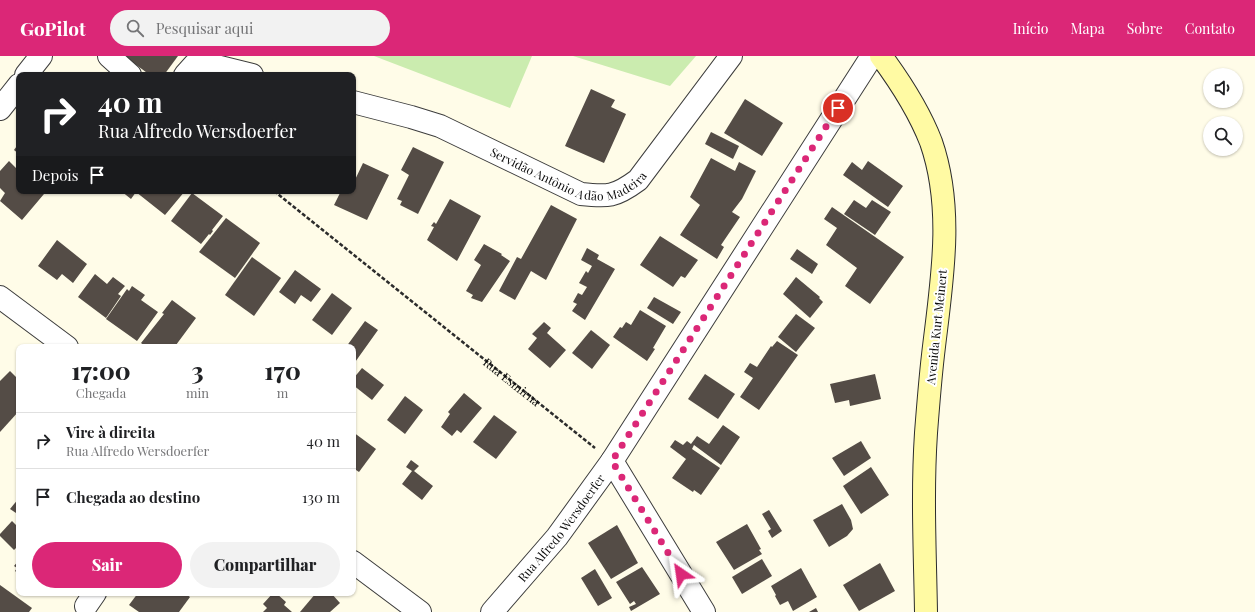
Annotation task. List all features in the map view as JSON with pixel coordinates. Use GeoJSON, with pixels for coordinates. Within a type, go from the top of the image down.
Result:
{"type":"FeatureCollection","features":[{"type":"Feature","properties":{"kind":"main road","name":"Avenida Kurt Meinert"},"geometry":{"type":"LineString","coordinates":[[881,56],[907,94],[921,118],[931,144],[939,173],[943,205],[945,234],[944,254],[940,303],[932,362],[923,478],[926,612]]}},
{"type":"Feature","properties":{"kind":"street"},"geometry":{"type":"LineString","coordinates":[[28,72],[41,56]]}},
{"type":"Feature","properties":{"kind":"street"},"geometry":{"type":"LineString","coordinates":[[108,56],[127,72]]}},
{"type":"Feature","properties":{"kind":"street","name":"Servidão Antônio Adão Madeira"},"geometry":{"type":"LineString","coordinates":[[356,103],[412,117],[440,126],[581,194],[604,196],[623,191],[638,180],[731,56]]}},
{"type":"Feature","properties":{"kind":"street","name":"Rua Alfredo Wersdoerfer"},"geometry":{"type":"LineString","coordinates":[[492,612],[557,536],[612,461],[872,56]]}},
{"type":"Feature","properties":{"kind":"street"},"geometry":{"type":"LineString","coordinates":[[188,72],[194,65],[200,62],[240,72]]}},
{"type":"Feature","properties":{"kind":"street"},"geometry":{"type":"LineString","coordinates":[[0,109],[16,89]]}},
{"type":"Feature","properties":{"kind":"street"},"geometry":{"type":"LineString","coordinates":[[0,297],[63,344]]}},
{"type":"Feature","properties":{"kind":"street"},"geometry":{"type":"LineString","coordinates":[[612,461],[704,612]]}},
{"type":"Feature","properties":{"kind":"street"},"geometry":{"type":"LineString","coordinates":[[356,564],[420,612]]}},
{"type":"Feature","properties":{"kind":"path","name":"Rua Esmirna"},"geometry":{"type":"LineString","coordinates":[[278,194],[612,461]]}},
{"type":"Feature","properties":{"kind":"green space"},"geometry":{"type":"Polygon","coordinates":[[[374,56],[532,56],[510,108],[374,56]]]}},
{"type":"Feature","properties":{"kind":"green space"},"geometry":{"type":"Polygon","coordinates":[[[573,56],[696,56],[670,86],[573,56]]]}},
{"type":"Feature","properties":{"kind":"building"},"geometry":{"type":"Polygon","coordinates":[[[124,56],[178,56],[166,72],[146,72],[124,56]]]}},
{"type":"Feature","properties":{"kind":"building"},"geometry":{"type":"Polygon","coordinates":[[[591,89],[615,100],[611,107],[626,114],[604,163],[565,146],[591,89]]]}},
{"type":"Feature","properties":{"kind":"building"},"geometry":{"type":"Polygon","coordinates":[[[745,99],[783,123],[762,156],[724,133],[745,99]]]}},
{"type":"Feature","properties":{"kind":"building"},"geometry":{"type":"Polygon","coordinates":[[[711,132],[739,146],[733,159],[705,144],[711,132]]]}},
{"type":"Feature","properties":{"kind":"building"},"geometry":{"type":"Polygon","coordinates":[[[413,147],[444,162],[418,214],[400,205],[402,201],[397,199],[409,175],[401,170],[413,147]]]}},
{"type":"Feature","properties":{"kind":"building"},"geometry":{"type":"Polygon","coordinates":[[[711,158],[735,171],[739,162],[756,171],[742,199],[732,212],[740,217],[721,245],[724,247],[717,259],[680,235],[700,205],[690,197],[711,158]]]}},
{"type":"Feature","properties":{"kind":"building"},"geometry":{"type":"Polygon","coordinates":[[[9,161],[16,168],[16,194],[44,194],[22,220],[0,201],[5,193],[0,188],[0,171],[9,161]]]}},
{"type":"Feature","properties":{"kind":"building"},"geometry":{"type":"Polygon","coordinates":[[[868,161],[903,186],[888,207],[843,175],[852,162],[862,170],[868,161]]]}},
{"type":"Feature","properties":{"kind":"building"},"geometry":{"type":"Polygon","coordinates":[[[363,163],[389,175],[367,220],[334,205],[340,194],[356,194],[356,178],[363,163]]]}},
{"type":"Feature","properties":{"kind":"building"},"geometry":{"type":"Polygon","coordinates":[[[125,194],[135,194],[131,199],[125,194]]]}},
{"type":"Feature","properties":{"kind":"building"},"geometry":{"type":"Polygon","coordinates":[[[139,194],[182,194],[165,215],[139,194]]]}},
{"type":"Feature","properties":{"kind":"building"},"geometry":{"type":"Polygon","coordinates":[[[191,194],[223,216],[210,235],[209,234],[201,244],[171,221],[191,194]]]}},
{"type":"Feature","properties":{"kind":"building"},"geometry":{"type":"Polygon","coordinates":[[[450,199],[481,216],[457,261],[427,240],[434,227],[431,226],[434,222],[436,224],[450,199]]]}},
{"type":"Feature","properties":{"kind":"building"},"geometry":{"type":"Polygon","coordinates":[[[854,200],[866,208],[872,200],[891,212],[875,235],[844,214],[854,200]]]}},
{"type":"Feature","properties":{"kind":"building"},"geometry":{"type":"Polygon","coordinates":[[[551,205],[577,219],[546,280],[531,271],[515,300],[499,291],[517,257],[521,259],[551,205]]]}},
{"type":"Feature","properties":{"kind":"building"},"geometry":{"type":"Polygon","coordinates":[[[832,207],[904,257],[870,304],[845,286],[857,268],[826,245],[837,228],[824,219],[832,207]]]}},
{"type":"Feature","properties":{"kind":"building"},"geometry":{"type":"Polygon","coordinates":[[[226,218],[260,243],[235,278],[199,252],[226,218]]]}},
{"type":"Feature","properties":{"kind":"building"},"geometry":{"type":"Polygon","coordinates":[[[660,236],[698,260],[685,278],[681,276],[673,287],[640,265],[660,236]]]}},
{"type":"Feature","properties":{"kind":"building"},"geometry":{"type":"Polygon","coordinates":[[[57,240],[87,264],[73,283],[62,274],[57,280],[38,266],[57,240]]]}},
{"type":"Feature","properties":{"kind":"building"},"geometry":{"type":"Polygon","coordinates":[[[484,244],[502,254],[501,255],[510,261],[482,302],[471,298],[473,295],[466,291],[481,265],[474,260],[484,244]]]}},
{"type":"Feature","properties":{"kind":"building"},"geometry":{"type":"Polygon","coordinates":[[[587,248],[599,255],[597,259],[615,269],[585,320],[572,311],[577,304],[573,302],[578,293],[582,295],[587,287],[579,283],[586,271],[588,273],[592,266],[581,260],[587,248]]]}},
{"type":"Feature","properties":{"kind":"building"},"geometry":{"type":"Polygon","coordinates":[[[797,249],[818,264],[812,274],[790,259],[797,249]]]}},
{"type":"Feature","properties":{"kind":"building"},"geometry":{"type":"Polygon","coordinates":[[[252,257],[281,278],[254,316],[225,295],[252,257]]]}},
{"type":"Feature","properties":{"kind":"building"},"geometry":{"type":"Polygon","coordinates":[[[295,270],[321,289],[311,302],[301,295],[295,304],[279,292],[295,270]]]}},
{"type":"Feature","properties":{"kind":"building"},"geometry":{"type":"Polygon","coordinates":[[[95,274],[107,284],[113,277],[125,286],[118,294],[121,296],[106,318],[78,297],[95,274]]]}},
{"type":"Feature","properties":{"kind":"building"},"geometry":{"type":"Polygon","coordinates":[[[796,277],[820,297],[819,298],[823,302],[810,318],[783,294],[796,277]]]}},
{"type":"Feature","properties":{"kind":"building"},"geometry":{"type":"Polygon","coordinates":[[[132,286],[145,295],[141,300],[158,312],[137,341],[106,319],[127,289],[129,291],[132,286]]]}},
{"type":"Feature","properties":{"kind":"building"},"geometry":{"type":"Polygon","coordinates":[[[332,293],[352,308],[332,335],[312,320],[332,293]]]}},
{"type":"Feature","properties":{"kind":"building"},"geometry":{"type":"Polygon","coordinates":[[[654,297],[681,312],[673,324],[647,308],[654,297]]]}},
{"type":"Feature","properties":{"kind":"building"},"geometry":{"type":"Polygon","coordinates":[[[172,300],[196,318],[177,344],[142,344],[141,343],[164,314],[162,313],[172,300]]]}},
{"type":"Feature","properties":{"kind":"building"},"geometry":{"type":"Polygon","coordinates":[[[640,310],[666,326],[653,348],[655,349],[647,361],[613,337],[620,327],[622,328],[626,322],[631,325],[640,310]]]}},
{"type":"Feature","properties":{"kind":"building"},"geometry":{"type":"Polygon","coordinates":[[[796,314],[815,328],[796,352],[778,337],[796,314]]]}},
{"type":"Feature","properties":{"kind":"building"},"geometry":{"type":"Polygon","coordinates":[[[365,321],[378,330],[356,361],[356,344],[348,344],[365,321]]]}},
{"type":"Feature","properties":{"kind":"building"},"geometry":{"type":"Polygon","coordinates":[[[544,322],[551,328],[547,333],[566,350],[550,368],[528,349],[537,338],[532,334],[544,322]]]}},
{"type":"Feature","properties":{"kind":"building"},"geometry":{"type":"Polygon","coordinates":[[[591,330],[610,345],[592,369],[572,353],[591,330]]]}},
{"type":"Feature","properties":{"kind":"building"},"geometry":{"type":"Polygon","coordinates":[[[777,341],[798,355],[759,410],[740,397],[753,378],[744,372],[750,363],[757,367],[771,346],[772,347],[777,341]]]}},
{"type":"Feature","properties":{"kind":"building"},"geometry":{"type":"Polygon","coordinates":[[[362,368],[384,385],[372,400],[356,387],[356,375],[362,368]]]}},
{"type":"Feature","properties":{"kind":"building"},"geometry":{"type":"Polygon","coordinates":[[[10,371],[16,377],[16,414],[0,432],[0,381],[10,371]]]}},
{"type":"Feature","properties":{"kind":"building"},"geometry":{"type":"Polygon","coordinates":[[[705,374],[735,394],[718,419],[688,399],[705,374]]]}},
{"type":"Feature","properties":{"kind":"building"},"geometry":{"type":"Polygon","coordinates":[[[875,374],[881,399],[850,406],[849,400],[835,403],[830,384],[875,374]]]}},
{"type":"Feature","properties":{"kind":"building"},"geometry":{"type":"Polygon","coordinates":[[[464,393],[482,408],[461,433],[457,430],[452,436],[441,427],[450,414],[448,412],[464,393]]]}},
{"type":"Feature","properties":{"kind":"building"},"geometry":{"type":"Polygon","coordinates":[[[405,396],[423,410],[405,434],[387,420],[405,396]]]}},
{"type":"Feature","properties":{"kind":"building"},"geometry":{"type":"Polygon","coordinates":[[[494,415],[517,432],[496,459],[473,442],[494,415]]]}},
{"type":"Feature","properties":{"kind":"building"},"geometry":{"type":"Polygon","coordinates":[[[723,425],[740,437],[721,465],[694,445],[692,449],[720,468],[701,495],[694,490],[693,492],[672,478],[686,459],[670,447],[675,440],[683,445],[687,441],[691,444],[697,436],[709,444],[723,425]]]}},
{"type":"Feature","properties":{"kind":"building"},"geometry":{"type":"Polygon","coordinates":[[[356,434],[376,449],[359,472],[356,470],[356,434]]]}},
{"type":"Feature","properties":{"kind":"building"},"geometry":{"type":"Polygon","coordinates":[[[861,441],[871,458],[844,476],[832,458],[861,441]]]}},
{"type":"Feature","properties":{"kind":"building"},"geometry":{"type":"Polygon","coordinates":[[[411,460],[419,466],[414,471],[433,486],[422,500],[402,484],[412,471],[406,467],[411,460]]]}},
{"type":"Feature","properties":{"kind":"building"},"geometry":{"type":"Polygon","coordinates":[[[871,467],[889,495],[861,514],[843,486],[871,467]]]}},
{"type":"Feature","properties":{"kind":"building"},"geometry":{"type":"Polygon","coordinates":[[[16,502],[16,513],[10,509],[16,502]]]}},
{"type":"Feature","properties":{"kind":"building"},"geometry":{"type":"Polygon","coordinates":[[[842,504],[851,520],[853,529],[847,536],[829,547],[813,520],[842,504]]]}},
{"type":"Feature","properties":{"kind":"building"},"geometry":{"type":"Polygon","coordinates":[[[769,510],[782,531],[772,538],[768,531],[771,529],[762,514],[769,510]]]}},
{"type":"Feature","properties":{"kind":"building"},"geometry":{"type":"Polygon","coordinates":[[[12,521],[16,525],[16,548],[14,550],[0,536],[0,534],[12,521]]]}},
{"type":"Feature","properties":{"kind":"building"},"geometry":{"type":"Polygon","coordinates":[[[747,524],[761,549],[759,550],[762,554],[734,570],[716,542],[747,524]]]}},
{"type":"Feature","properties":{"kind":"building"},"geometry":{"type":"Polygon","coordinates":[[[617,525],[638,563],[611,579],[588,543],[617,525]]]}},
{"type":"Feature","properties":{"kind":"building"},"geometry":{"type":"Polygon","coordinates":[[[762,559],[772,576],[742,594],[732,577],[762,559]]]}},
{"type":"Feature","properties":{"kind":"building"},"geometry":{"type":"Polygon","coordinates":[[[880,563],[895,591],[859,611],[843,585],[880,563]]]}},
{"type":"Feature","properties":{"kind":"building"},"geometry":{"type":"Polygon","coordinates":[[[642,567],[660,594],[631,611],[629,607],[636,604],[634,601],[630,604],[616,582],[642,567]]]}},
{"type":"Feature","properties":{"kind":"building"},"geometry":{"type":"Polygon","coordinates":[[[801,568],[817,597],[793,611],[788,601],[780,605],[771,586],[801,568]]]}},
{"type":"Feature","properties":{"kind":"building"},"geometry":{"type":"Polygon","coordinates":[[[595,569],[612,598],[598,606],[581,578],[595,569]]]}},
{"type":"Feature","properties":{"kind":"building"},"geometry":{"type":"Polygon","coordinates":[[[0,585],[32,608],[29,612],[0,612],[0,585]]]}},
{"type":"Feature","properties":{"kind":"building"},"geometry":{"type":"Polygon","coordinates":[[[136,596],[190,597],[179,612],[139,612],[129,605],[136,596]]]}},
{"type":"Feature","properties":{"kind":"building"},"geometry":{"type":"Polygon","coordinates":[[[270,596],[279,596],[286,602],[284,605],[292,612],[263,612],[267,608],[263,604],[270,596]]]}},
{"type":"Feature","properties":{"kind":"building"},"geometry":{"type":"Polygon","coordinates":[[[313,596],[334,596],[340,603],[330,612],[300,612],[313,596]]]}},
{"type":"Feature","properties":{"kind":"building"},"geometry":{"type":"Polygon","coordinates":[[[816,608],[818,612],[809,612],[816,608]]]}},
{"type":"Feature","properties":{"kind":"route"},"geometry":{"type":"LineString","coordinates":[[681,574],[612,461],[838,108]]}}]}
